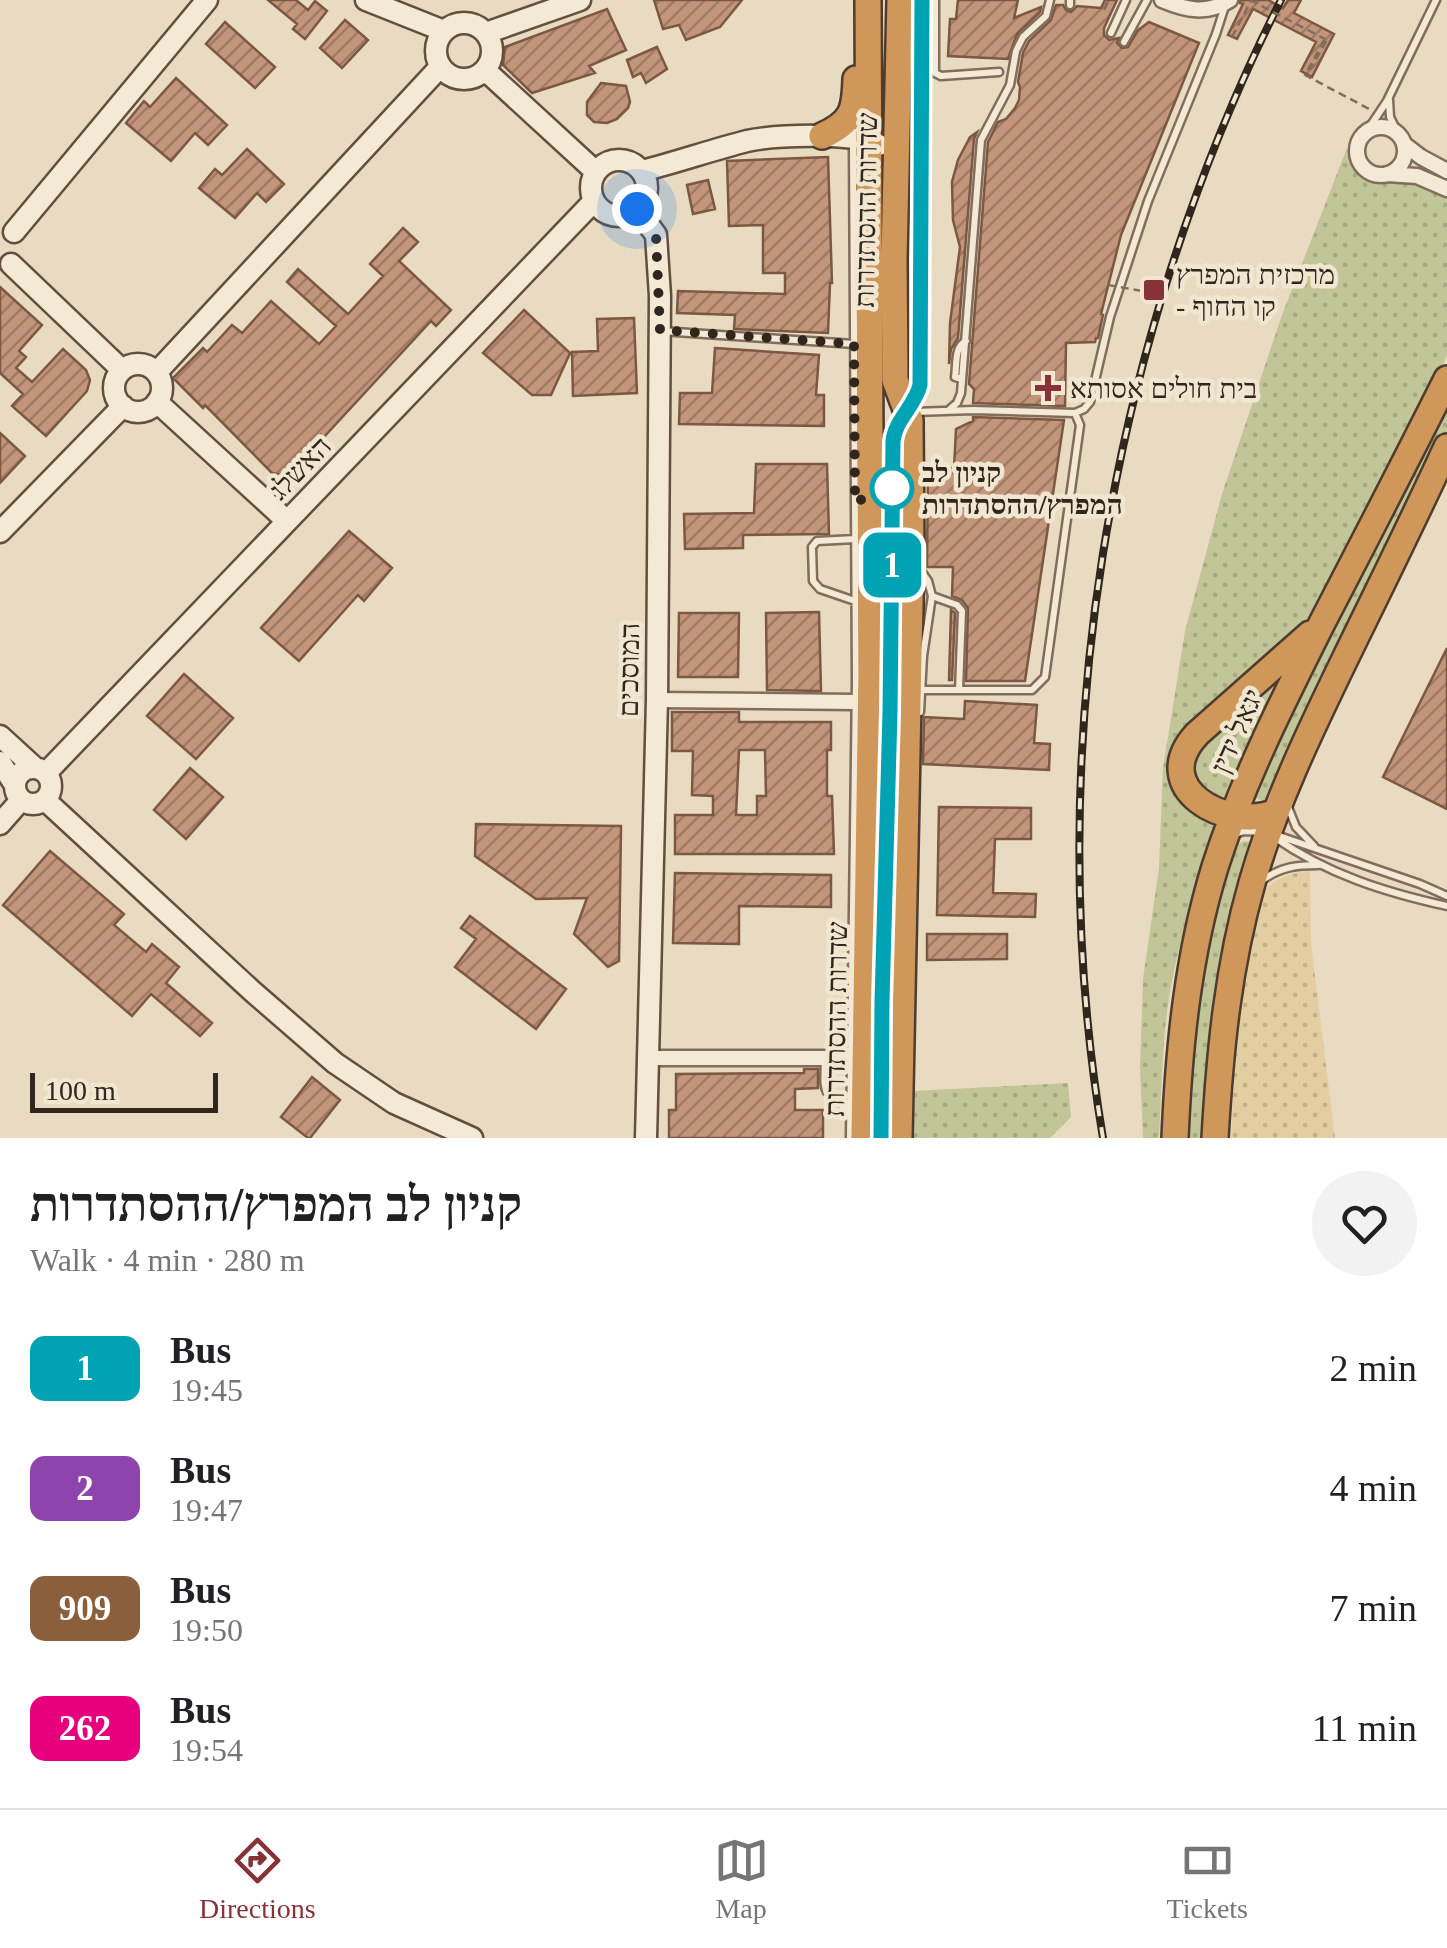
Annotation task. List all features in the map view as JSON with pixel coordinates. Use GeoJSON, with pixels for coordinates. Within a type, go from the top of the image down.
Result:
{"type":"FeatureCollection","features":[{"type":"Feature","properties":{"kind":"highway"},"geometry":{"type":"LineString","coordinates":[[822,136],[844,124],[855,105],[857,49],[867,0]]}},
{"type":"Feature","properties":{"kind":"highway","name":"שדרות ההסתדרות"},"geometry":{"type":"LineString","coordinates":[[864,1138],[859,1009],[864,674],[874,394],[861,139],[867,0]]}},
{"type":"Feature","properties":{"kind":"highway","name":"שדרות ההסתדרות"},"geometry":{"type":"LineString","coordinates":[[899,1138],[911,558],[910,420],[901,412],[894,380],[900,0]]}},
{"type":"Feature","properties":{"kind":"highway","name":"יגאל ידין"},"geometry":{"type":"LineString","coordinates":[[1215,1138],[1228,990],[1249,894],[1257,818],[1244,788],[1267,732],[1447,379]]}},
{"type":"Feature","properties":{"kind":"highway","name":"יגאל ידין"},"geometry":{"type":"LineString","coordinates":[[1175,1138],[1188,984],[1204,908],[1317,717],[1447,447]]}},
{"type":"Feature","properties":{"kind":"highway"},"geometry":{"type":"LineString","coordinates":[[1257,818],[1210,809],[1189,790],[1182,772],[1185,751],[1197,734],[1294,650],[1329,610]]}},
{"type":"Feature","properties":{"kind":"street"},"geometry":{"type":"LineString","coordinates":[[122,370],[6,265],[20,244],[7,228],[208,0]]}},
{"type":"Feature","properties":{"kind":"street"},"geometry":{"type":"LineString","coordinates":[[366,0],[444,31]]}},
{"type":"Feature","properties":{"kind":"street"},"geometry":{"type":"LineString","coordinates":[[486,32],[580,0]]}},
{"type":"Feature","properties":{"kind":"street"},"geometry":{"type":"LineString","coordinates":[[1162,0],[1194,10],[1212,9],[1228,1]]}},
{"type":"Feature","properties":{"kind":"street"},"geometry":{"type":"LineString","coordinates":[[470,23],[486,32],[492,56],[485,70],[462,80],[446,74],[435,48],[444,31],[451,25],[470,23]]}},
{"type":"Feature","properties":{"kind":"street"},"geometry":{"type":"LineString","coordinates":[[157,372],[440,67]]}},
{"type":"Feature","properties":{"kind":"street"},"geometry":{"type":"LineString","coordinates":[[485,70],[596,172]]}},
{"type":"Feature","properties":{"kind":"street"},"geometry":{"type":"LineString","coordinates":[[1447,171],[1421,158],[1387,128],[1373,128],[1358,142],[1358,161],[1372,174],[1417,176],[1447,189]]}},
{"type":"Feature","properties":{"kind":"street"},"geometry":{"type":"LineString","coordinates":[[642,171],[751,140],[822,136],[861,139],[888,152],[896,168]]}},
{"type":"Feature","properties":{"kind":"street"},"geometry":{"type":"LineString","coordinates":[[1386,174],[1400,165],[1404,153],[1401,140]]}},
{"type":"Feature","properties":{"kind":"street"},"geometry":{"type":"LineString","coordinates":[[610,161],[635,165],[642,171],[646,195],[630,214],[614,216],[594,201],[591,186],[596,172],[610,161]]}},
{"type":"Feature","properties":{"kind":"street","name":"האשלג"},"geometry":{"type":"LineString","coordinates":[[40,771],[594,201]]}},
{"type":"Feature","properties":{"kind":"street","name":"המוסכים"},"geometry":{"type":"LineString","coordinates":[[637,209],[656,236],[660,330],[646,1138]]}},
{"type":"Feature","properties":{"kind":"street"},"geometry":{"type":"LineString","coordinates":[[140,364],[157,372],[162,390],[158,402],[138,412],[123,406],[114,386],[122,370],[140,364]]}},
{"type":"Feature","properties":{"kind":"street"},"geometry":{"type":"LineString","coordinates":[[158,402],[287,521]]}},
{"type":"Feature","properties":{"kind":"street"},"geometry":{"type":"LineString","coordinates":[[0,532],[123,406]]}},
{"type":"Feature","properties":{"kind":"street"},"geometry":{"type":"LineString","coordinates":[[656,700],[856,702]]}},
{"type":"Feature","properties":{"kind":"street"},"geometry":{"type":"LineString","coordinates":[[0,736],[51,784],[45,800],[36,804],[18,793],[0,762]]}},
{"type":"Feature","properties":{"kind":"street"},"geometry":{"type":"LineString","coordinates":[[0,824],[18,793],[16,780],[24,771],[40,771]]}},
{"type":"Feature","properties":{"kind":"street"},"geometry":{"type":"LineString","coordinates":[[45,800],[334,1063],[394,1103],[472,1138]]}},
{"type":"Feature","properties":{"kind":"street"},"geometry":{"type":"LineString","coordinates":[[650,1058],[851,1058]]}},
{"type":"Feature","properties":{"kind":"lane"},"geometry":{"type":"LineString","coordinates":[[881,1138],[893,441],[901,412],[915,399],[920,385],[922,0]]}},
{"type":"Feature","properties":{"kind":"lane"},"geometry":{"type":"LineString","coordinates":[[935,0],[935,73],[941,76],[999,72]]}},
{"type":"Feature","properties":{"kind":"lane"},"geometry":{"type":"LineString","coordinates":[[1111,32],[1126,0]]}},
{"type":"Feature","properties":{"kind":"lane"},"geometry":{"type":"LineString","coordinates":[[1124,42],[1147,0]]}},
{"type":"Feature","properties":{"kind":"lane"},"geometry":{"type":"LineString","coordinates":[[1367,131],[1390,94],[1436,0]]}},
{"type":"Feature","properties":{"kind":"lane"},"geometry":{"type":"LineString","coordinates":[[944,412],[959,400],[962,378],[956,377],[958,348],[967,340],[982,140],[1010,86],[1023,37],[1048,14],[1051,1]]}},
{"type":"Feature","properties":{"kind":"lane"},"geometry":{"type":"LineString","coordinates":[[901,412],[1075,413],[1090,402],[1110,317],[1148,202],[1228,1]]}},
{"type":"Feature","properties":{"kind":"lane"},"geometry":{"type":"LineString","coordinates":[[1390,94],[1390,113],[1401,140]]}},
{"type":"Feature","properties":{"kind":"lane"},"geometry":{"type":"LineString","coordinates":[[850,1138],[851,1058],[859,1009],[856,702],[864,674],[856,601],[855,539],[854,344],[861,139],[855,105]]}},
{"type":"Feature","properties":{"kind":"lane"},"geometry":{"type":"LineString","coordinates":[[660,330],[854,344]]}},
{"type":"Feature","properties":{"kind":"lane"},"geometry":{"type":"LineString","coordinates":[[921,690],[1032,690],[1045,677],[1080,425],[1075,413]]}},
{"type":"Feature","properties":{"kind":"lane"},"geometry":{"type":"LineString","coordinates":[[855,539],[817,541],[812,548],[812,581],[820,589],[856,601]]}},
{"type":"Feature","properties":{"kind":"lane"},"geometry":{"type":"LineString","coordinates":[[911,558],[928,581],[932,596],[919,723]]}},
{"type":"Feature","properties":{"kind":"lane"},"geometry":{"type":"LineString","coordinates":[[932,596],[957,605],[962,611],[959,690]]}},
{"type":"Feature","properties":{"kind":"lane"},"geometry":{"type":"LineString","coordinates":[[1257,818],[1288,806],[1296,827],[1318,850]]}},
{"type":"Feature","properties":{"kind":"lane"},"geometry":{"type":"LineString","coordinates":[[1257,818],[1318,850],[1447,896]]}},
{"type":"Feature","properties":{"kind":"lane"},"geometry":{"type":"LineString","coordinates":[[1257,818],[1318,865],[1365,885],[1447,906]]}},
{"type":"Feature","properties":{"kind":"lane"},"geometry":{"type":"LineString","coordinates":[[1249,894],[1278,870],[1318,865]]}},
{"type":"Feature","properties":{"kind":"lane"},"geometry":{"type":"LineString","coordinates":[[900,1026],[912,991]]}},
{"type":"Feature","properties":{"kind":"lane"},"geometry":{"type":"LineString","coordinates":[[825,1058],[824,1088],[828,1096],[851,1109]]}},
{"type":"Feature","properties":{"kind":"path"},"geometry":{"type":"LineString","coordinates":[[1104,10],[1109,0]]}},
{"type":"Feature","properties":{"kind":"path"},"geometry":{"type":"LineString","coordinates":[[1232,37],[1250,0],[1326,39],[1305,74],[1372,111]]}},
{"type":"Feature","properties":{"kind":"path"},"geometry":{"type":"LineString","coordinates":[[1108,286],[1165,295]]}},
{"type":"Feature","properties":{"kind":"green space"},"geometry":{"type":"Polygon","coordinates":[[[1347,148],[1356,166],[1369,177],[1406,179],[1447,194],[1447,355],[1311,621],[1176,758],[1220,820],[1188,916],[1169,996],[1159,1138],[1143,1138],[1143,979],[1159,868],[1163,768],[1185,631],[1222,494],[1282,315],[1347,148]]]}},
{"type":"Feature","properties":{"kind":"green space"},"geometry":{"type":"Polygon","coordinates":[[[1447,396],[1447,432],[1271,803],[1254,798],[1267,760],[1447,396]]]}},
{"type":"Feature","properties":{"kind":"green space"},"geometry":{"type":"Polygon","coordinates":[[[1295,661],[1227,807],[1195,788],[1190,751],[1295,661]]]}},
{"type":"Feature","properties":{"kind":"green space"},"geometry":{"type":"Polygon","coordinates":[[[1257,842],[1215,1008],[1203,1138],[1187,1138],[1193,1026],[1207,935],[1234,845],[1257,842]]]}},
{"type":"Feature","properties":{"kind":"green space"},"geometry":{"type":"Polygon","coordinates":[[[1068,1083],[1071,1117],[1050,1138],[914,1138],[914,1091],[1068,1083]]]}},
{"type":"Feature","properties":{"kind":"sand"},"geometry":{"type":"Polygon","coordinates":[[[1310,871],[1311,943],[1335,1138],[1231,1138],[1235,1055],[1256,899],[1280,879],[1310,871]]]}},
{"type":"Feature","properties":{"kind":"building"},"geometry":{"type":"Polygon","coordinates":[[[268,0],[296,0],[308,10],[315,1],[327,11],[305,39],[293,29],[297,24],[268,0]]]}},
{"type":"Feature","properties":{"kind":"building"},"geometry":{"type":"Polygon","coordinates":[[[654,0],[742,0],[720,27],[686,40],[679,25],[663,29],[654,0]]]}},
{"type":"Feature","properties":{"kind":"building"},"geometry":{"type":"Polygon","coordinates":[[[958,0],[1018,0],[1014,18],[1041,7],[1017,34],[1008,59],[948,56],[950,19],[956,19],[958,0]]]}},
{"type":"Feature","properties":{"kind":"building"},"geometry":{"type":"Polygon","coordinates":[[[1105,0],[1117,0],[1104,35],[1109,40],[1119,38],[1117,43],[1122,48],[1128,47],[1138,30],[1149,22],[1199,43],[1121,235],[1098,338],[1095,342],[1066,343],[1065,406],[973,403],[974,389],[969,384],[988,142],[998,122],[1006,119],[1019,100],[1023,53],[1029,41],[1051,20],[1056,5],[1071,12],[1077,6],[1101,8],[1105,0]]]}},
{"type":"Feature","properties":{"kind":"building"},"geometry":{"type":"Polygon","coordinates":[[[1240,0],[1268,0],[1283,8],[1288,0],[1301,0],[1294,13],[1334,34],[1312,77],[1301,71],[1316,42],[1253,9],[1237,39],[1228,35],[1243,4],[1240,0]]]}},
{"type":"Feature","properties":{"kind":"building"},"geometry":{"type":"Polygon","coordinates":[[[607,9],[626,50],[589,66],[595,73],[532,93],[503,65],[505,47],[607,9]]]}},
{"type":"Feature","properties":{"kind":"building"},"geometry":{"type":"Polygon","coordinates":[[[345,20],[368,40],[342,68],[320,48],[345,20]]]}},
{"type":"Feature","properties":{"kind":"building"},"geometry":{"type":"Polygon","coordinates":[[[225,22],[275,67],[255,88],[206,44],[225,22]]]}},
{"type":"Feature","properties":{"kind":"building"},"geometry":{"type":"Polygon","coordinates":[[[657,47],[667,69],[646,83],[641,73],[633,77],[627,60],[657,47]]]}},
{"type":"Feature","properties":{"kind":"building"},"geometry":{"type":"Polygon","coordinates":[[[176,78],[227,125],[208,145],[195,133],[171,161],[126,123],[144,101],[150,107],[176,78]]]}},
{"type":"Feature","properties":{"kind":"building"},"geometry":{"type":"Polygon","coordinates":[[[601,83],[626,86],[630,102],[617,119],[607,123],[594,122],[587,115],[587,102],[601,83]]]}},
{"type":"Feature","properties":{"kind":"building"},"geometry":{"type":"Polygon","coordinates":[[[977,132],[958,338],[951,349],[949,364],[960,247],[953,220],[952,182],[958,160],[977,132]]]}},
{"type":"Feature","properties":{"kind":"building"},"geometry":{"type":"Polygon","coordinates":[[[247,149],[284,184],[266,202],[257,193],[235,218],[199,188],[215,169],[222,175],[247,149]]]}},
{"type":"Feature","properties":{"kind":"building"},"geometry":{"type":"Polygon","coordinates":[[[828,157],[832,283],[828,333],[734,329],[735,315],[677,313],[678,291],[785,294],[785,273],[763,273],[763,225],[729,226],[727,161],[828,157]]]}},
{"type":"Feature","properties":{"kind":"building"},"geometry":{"type":"Polygon","coordinates":[[[708,180],[715,209],[693,214],[687,185],[708,180]]]}},
{"type":"Feature","properties":{"kind":"building"},"geometry":{"type":"Polygon","coordinates":[[[403,228],[418,242],[399,261],[451,310],[436,326],[431,321],[323,438],[321,435],[300,467],[282,475],[272,473],[173,378],[203,348],[207,352],[232,325],[242,333],[271,301],[319,344],[336,326],[287,282],[298,269],[348,314],[383,276],[370,264],[403,228]]]}},
{"type":"Feature","properties":{"kind":"building"},"geometry":{"type":"Polygon","coordinates":[[[0,287],[42,325],[19,351],[26,357],[16,368],[32,382],[63,349],[86,370],[90,380],[87,391],[46,436],[12,406],[23,394],[0,373],[0,287]]]}},
{"type":"Feature","properties":{"kind":"building"},"geometry":{"type":"Polygon","coordinates":[[[524,310],[570,353],[551,395],[532,395],[483,353],[524,310]]]}},
{"type":"Feature","properties":{"kind":"building"},"geometry":{"type":"Polygon","coordinates":[[[634,318],[637,393],[573,396],[572,352],[598,351],[597,319],[634,318]]]}},
{"type":"Feature","properties":{"kind":"building"},"geometry":{"type":"Polygon","coordinates":[[[715,348],[819,355],[816,395],[824,395],[824,426],[679,424],[680,393],[712,393],[715,348]]]}},
{"type":"Feature","properties":{"kind":"building"},"geometry":{"type":"Polygon","coordinates":[[[973,417],[1064,420],[1025,681],[966,681],[968,608],[952,596],[953,567],[927,567],[928,468],[954,468],[956,429],[973,421],[973,417]]]}},
{"type":"Feature","properties":{"kind":"building"},"geometry":{"type":"Polygon","coordinates":[[[0,433],[25,456],[0,483],[0,433]]]}},
{"type":"Feature","properties":{"kind":"building"},"geometry":{"type":"Polygon","coordinates":[[[756,464],[827,464],[829,534],[743,535],[743,548],[685,549],[684,514],[754,513],[756,464]]]}},
{"type":"Feature","properties":{"kind":"building"},"geometry":{"type":"Polygon","coordinates":[[[349,531],[392,568],[364,601],[358,595],[299,661],[261,628],[349,531]]]}},
{"type":"Feature","properties":{"kind":"building"},"geometry":{"type":"Polygon","coordinates":[[[951,610],[955,613],[949,680],[951,610]]]}},
{"type":"Feature","properties":{"kind":"building"},"geometry":{"type":"Polygon","coordinates":[[[819,612],[821,691],[767,690],[766,613],[819,612]]]}},
{"type":"Feature","properties":{"kind":"building"},"geometry":{"type":"Polygon","coordinates":[[[679,613],[739,613],[738,677],[678,677],[679,613]]]}},
{"type":"Feature","properties":{"kind":"building"},"geometry":{"type":"Polygon","coordinates":[[[1447,648],[1447,809],[1383,777],[1447,648]]]}},
{"type":"Feature","properties":{"kind":"building"},"geometry":{"type":"Polygon","coordinates":[[[184,674],[233,718],[196,759],[147,716],[184,674]]]}},
{"type":"Feature","properties":{"kind":"building"},"geometry":{"type":"Polygon","coordinates":[[[965,701],[1037,705],[1034,743],[1050,744],[1049,770],[923,764],[924,717],[964,719],[965,701]]]}},
{"type":"Feature","properties":{"kind":"building"},"geometry":{"type":"Polygon","coordinates":[[[672,712],[739,712],[739,722],[831,722],[827,796],[832,796],[834,854],[675,854],[675,815],[713,815],[713,796],[692,795],[693,751],[672,751],[672,712]],[[739,750],[736,815],[757,815],[757,796],[766,796],[765,750],[739,750]]]}},
{"type":"Feature","properties":{"kind":"building"},"geometry":{"type":"Polygon","coordinates":[[[190,768],[223,797],[186,839],[154,810],[190,768]]]}},
{"type":"Feature","properties":{"kind":"building"},"geometry":{"type":"Polygon","coordinates":[[[939,807],[1031,808],[1031,839],[995,839],[993,893],[1036,894],[1035,917],[937,915],[939,807]]]}},
{"type":"Feature","properties":{"kind":"building"},"geometry":{"type":"Polygon","coordinates":[[[476,824],[621,826],[619,961],[608,967],[574,934],[587,898],[536,899],[475,856],[476,824]]]}},
{"type":"Feature","properties":{"kind":"building"},"geometry":{"type":"Polygon","coordinates":[[[50,851],[124,914],[114,925],[146,952],[152,944],[179,967],[166,983],[212,1023],[200,1036],[151,994],[132,1016],[3,905],[50,851]]]}},
{"type":"Feature","properties":{"kind":"building"},"geometry":{"type":"Polygon","coordinates":[[[675,873],[831,875],[831,907],[739,906],[739,944],[673,943],[675,873]]]}},
{"type":"Feature","properties":{"kind":"building"},"geometry":{"type":"Polygon","coordinates":[[[470,916],[566,989],[536,1029],[455,967],[476,939],[461,928],[470,916]]]}},
{"type":"Feature","properties":{"kind":"building"},"geometry":{"type":"Polygon","coordinates":[[[927,934],[1007,934],[1007,959],[927,960],[927,934]]]}},
{"type":"Feature","properties":{"kind":"building"},"geometry":{"type":"Polygon","coordinates":[[[804,1069],[818,1069],[818,1088],[795,1089],[795,1110],[823,1110],[823,1138],[669,1138],[669,1110],[676,1110],[676,1074],[804,1073],[804,1069]]]}},
{"type":"Feature","properties":{"kind":"building"},"geometry":{"type":"Polygon","coordinates":[[[312,1077],[340,1100],[308,1138],[281,1117],[312,1077]]]}},
{"type":"Feature","properties":{"kind":"railway"},"geometry":{"type":"LineString","coordinates":[[1103,1138],[1085,994],[1079,848],[1085,701],[1103,555],[1131,411],[1171,269],[1221,132],[1281,0]]}},
{"type":"Feature","properties":{"kind":"bus line","name":"1"},"geometry":{"type":"LineString","coordinates":[[881,1138],[893,441],[896,426],[908,413],[920,385],[922,0]]}},
{"type":"Feature","properties":{"kind":"place","name":"מרכזית המפרץ - קו החוף"},"geometry":{"type":"Point","coordinates":[1154,290]}},
{"type":"Feature","properties":{"kind":"place","name":"בית חולים אסותא"},"geometry":{"type":"Point","coordinates":[1048,388]}},
{"type":"Feature","properties":{"kind":"place","name":"קניון לב המפרץ/ההסתדרות"},"geometry":{"type":"Point","coordinates":[892,488]}},
{"type":"Feature","properties":{"kind":"route"},"geometry":{"type":"LineString","coordinates":[[637,209],[656,236],[660,330],[854,344],[855,502],[892,488]]}}]}
